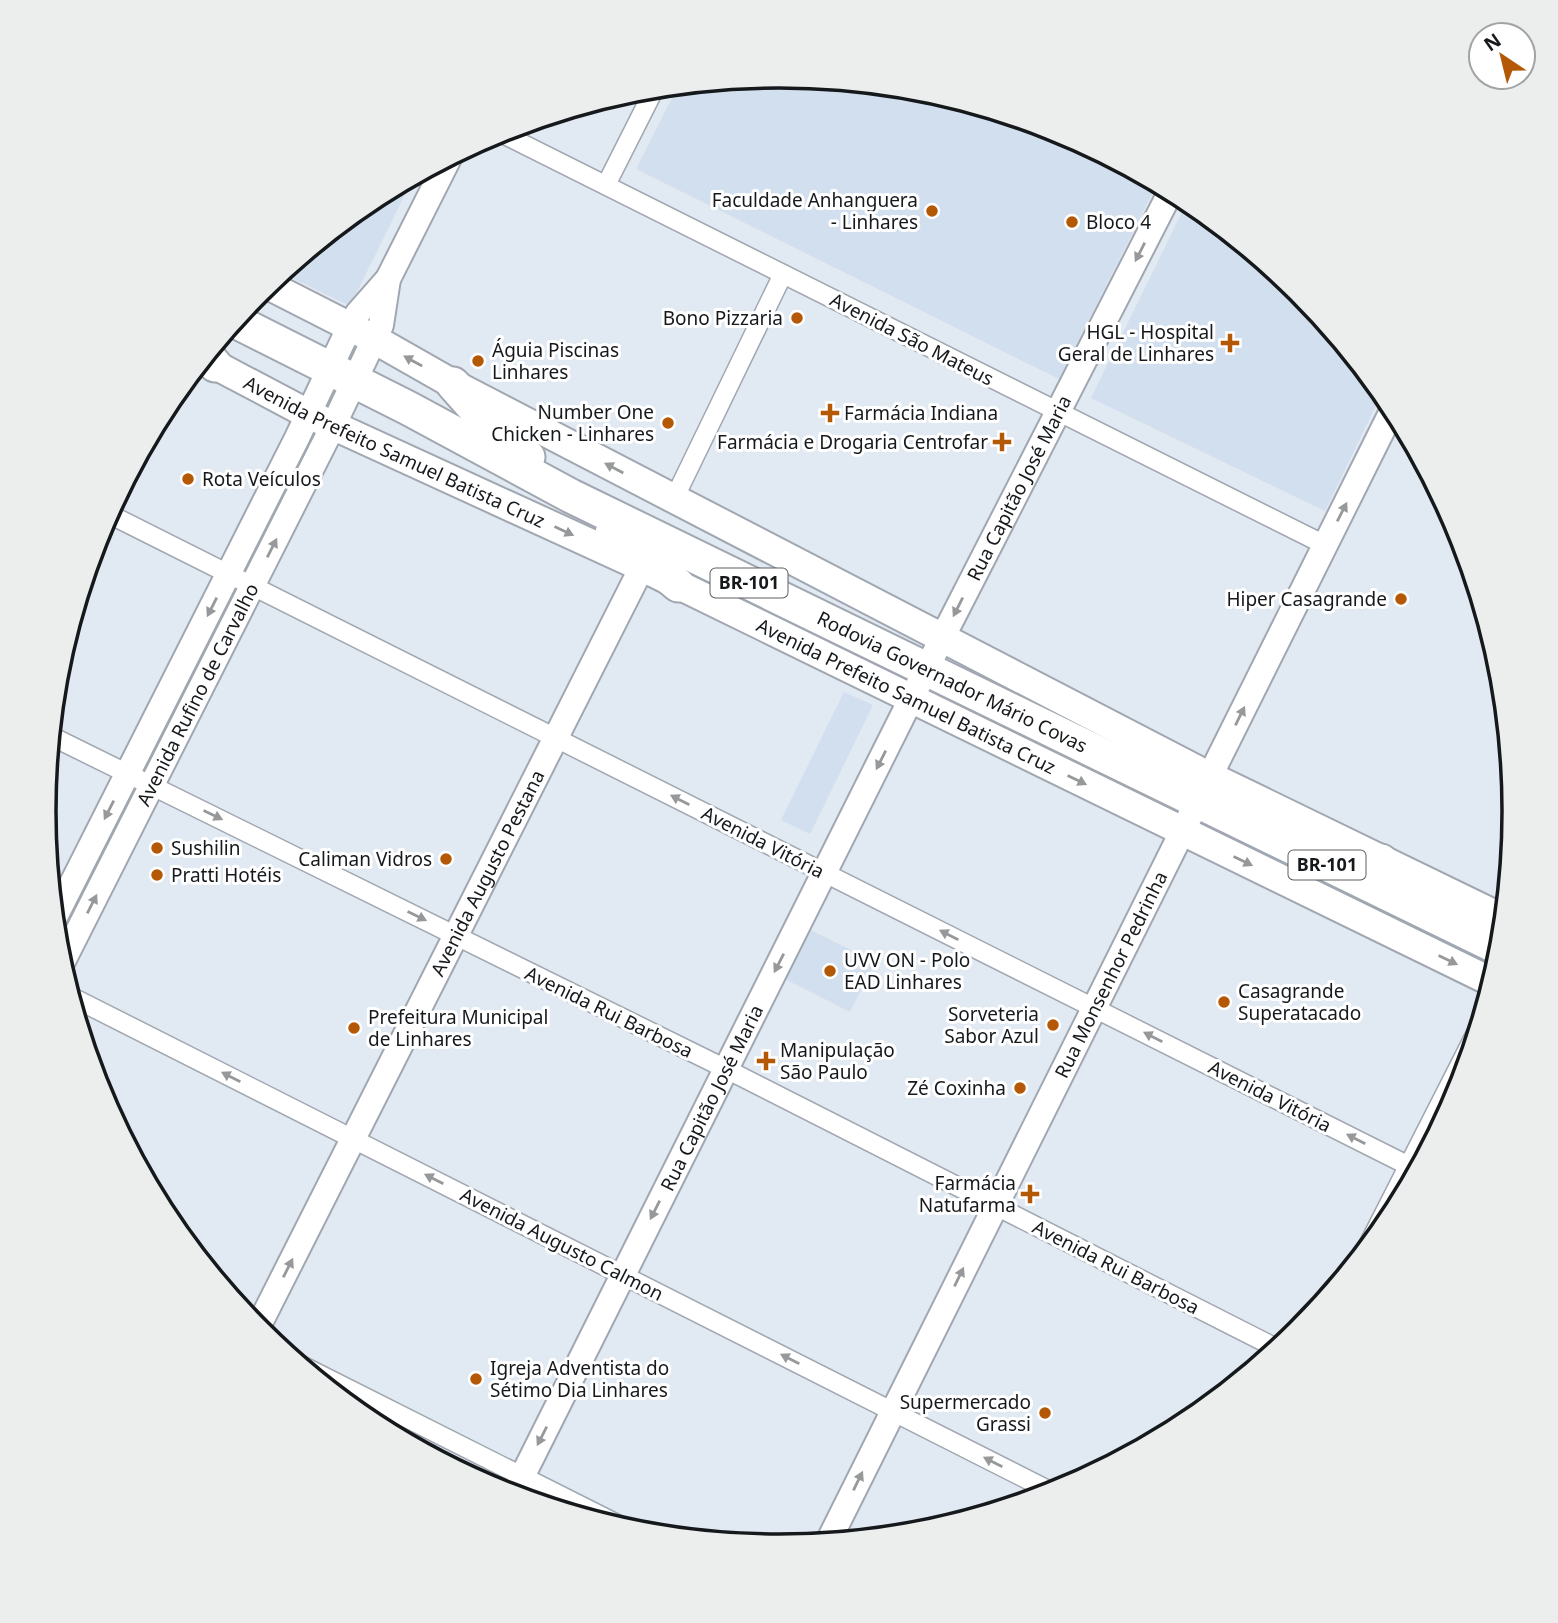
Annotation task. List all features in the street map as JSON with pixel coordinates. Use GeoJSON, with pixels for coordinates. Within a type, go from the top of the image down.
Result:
{"type":"FeatureCollection","features":[{"type":"Feature","properties":{"kind":"highway","name":"BR-101"},"geometry":{"type":"LineString","coordinates":[[244,326],[342,374]]}},
{"type":"Feature","properties":{"kind":"highway","name":"Rodovia Governador Mário Covas"},"geometry":{"type":"LineString","coordinates":[[342,374],[571,496],[1196,803],[1490,943]]}},
{"type":"Feature","properties":{"kind":"highway"},"geometry":{"type":"LineString","coordinates":[[453,384],[494,429],[571,496]]}},
{"type":"Feature","properties":{"kind":"highway"},"geometry":{"type":"LineString","coordinates":[[515,468],[565,508],[625,540],[678,585]]}},
{"type":"Feature","properties":{"kind":"highway"},"geometry":{"type":"LineString","coordinates":[[1381,861],[1457,927]]}},
{"type":"Feature","properties":{"kind":"main road"},"geometry":{"type":"LineString","coordinates":[[321,420],[362,334],[381,325],[388,279],[442,172]]}},
{"type":"Feature","properties":{"kind":"main road","name":"Rua Capitão José Maria"},"geometry":{"type":"LineString","coordinates":[[518,1485],[911,699],[1166,201]]}},
{"type":"Feature","properties":{"kind":"main road","name":"Avenida Prefeito Samuel Batista Cruz"},"geometry":{"type":"LineString","coordinates":[[278,290],[453,384],[943,637],[1196,803],[1482,976]]}},
{"type":"Feature","properties":{"kind":"main road","name":"Avenida Prefeito Samuel Batista Cruz"},"geometry":{"type":"LineString","coordinates":[[212,362],[321,420],[642,567],[911,699],[1196,803],[1381,861],[1495,915]]}},
{"type":"Feature","properties":{"kind":"main road","name":"Avenida Rufino de Carvalho"},"geometry":{"type":"LineString","coordinates":[[62,904],[228,574],[321,420]]}},
{"type":"Feature","properties":{"kind":"main road","name":"Avenida Rufino de Carvalho"},"geometry":{"type":"LineString","coordinates":[[69,949],[252,586],[321,420]]}},
{"type":"Feature","properties":{"kind":"main road","name":"Rua Monsenhor Pedrinha"},"geometry":{"type":"LineString","coordinates":[[833,1532],[1387,421]]}},
{"type":"Feature","properties":{"kind":"main road","name":"Avenida Augusto Pestana"},"geometry":{"type":"LineString","coordinates":[[263,1317],[642,567]]}},
{"type":"Feature","properties":{"kind":"street"},"geometry":{"type":"LineString","coordinates":[[606,185],[649,100]]}},
{"type":"Feature","properties":{"kind":"street","name":"Avenida São Mateus"},"geometry":{"type":"LineString","coordinates":[[514,139],[1325,545]]}},
{"type":"Feature","properties":{"kind":"street"},"geometry":{"type":"LineString","coordinates":[[674,499],[783,274]]}},
{"type":"Feature","properties":{"kind":"street","name":"Avenida Vitória"},"geometry":{"type":"LineString","coordinates":[[119,518],[1409,1166]]}},
{"type":"Feature","properties":{"kind":"street","name":"Avenida Rui Barbosa"},"geometry":{"type":"LineString","coordinates":[[60,740],[726,1069],[1268,1344]]}},
{"type":"Feature","properties":{"kind":"street","name":"Avenida Augusto Calmon"},"geometry":{"type":"LineString","coordinates":[[82,1002],[1039,1485]]}},
{"type":"Feature","properties":{"kind":"street"},"geometry":{"type":"LineString","coordinates":[[347,1391],[510,1482]]}},
{"type":"Feature","properties":{"kind":"shaded area","name":"Faculdade Anhanguera - Linhares"},"geometry":{"type":"Polygon","coordinates":[[[732,90],[826,90],[920,102],[1011,127],[1099,163],[1153,193],[1059,379],[636,169],[673,97],[732,90]]]}},
{"type":"Feature","properties":{"kind":"shaded area"},"geometry":{"type":"Polygon","coordinates":[[[406,192],[350,306],[292,278],[339,238],[406,192]]]}},
{"type":"Feature","properties":{"kind":"shaded area","name":"HGL - Hospital Geral de Linhares"},"geometry":{"type":"Polygon","coordinates":[[[1183,211],[1256,268],[1290,300],[1353,371],[1376,405],[1325,511],[1091,398],[1183,211]]]}},
{"type":"Feature","properties":{"kind":"shaded area"},"geometry":{"type":"Polygon","coordinates":[[[844,692],[873,705],[810,834],[781,820],[844,692]]]}},
{"type":"Feature","properties":{"kind":"shaded area","name":"UVV ON - Polo EAD Linhares"},"geometry":{"type":"Polygon","coordinates":[[[811,930],[875,962],[850,1012],[785,979],[811,930]]]}},
{"type":"Feature","properties":{"kind":"place","name":"Faculdade Anhanguera - Linhares"},"geometry":{"type":"Point","coordinates":[932,211]}},
{"type":"Feature","properties":{"kind":"place","name":"Bloco 4"},"geometry":{"type":"Point","coordinates":[1072,222]}},
{"type":"Feature","properties":{"kind":"place","name":"Bono Pizzaria"},"geometry":{"type":"Point","coordinates":[797,318]}},
{"type":"Feature","properties":{"kind":"place","name":"HGL - Hospital Geral de Linhares"},"geometry":{"type":"Point","coordinates":[1230,343]}},
{"type":"Feature","properties":{"kind":"place","name":"Águia Piscinas Linhares"},"geometry":{"type":"Point","coordinates":[478,361]}},
{"type":"Feature","properties":{"kind":"place","name":"Farmácia Indiana"},"geometry":{"type":"Point","coordinates":[830,413]}},
{"type":"Feature","properties":{"kind":"place","name":"Number One Chicken - Linhares"},"geometry":{"type":"Point","coordinates":[668,423]}},
{"type":"Feature","properties":{"kind":"place","name":"Farmácia e Drogaria Centrofar"},"geometry":{"type":"Point","coordinates":[1002,442]}},
{"type":"Feature","properties":{"kind":"place","name":"Rota Veículos"},"geometry":{"type":"Point","coordinates":[188,479]}},
{"type":"Feature","properties":{"kind":"place","name":"Hiper Casagrande"},"geometry":{"type":"Point","coordinates":[1401,599]}},
{"type":"Feature","properties":{"kind":"place","name":"Sushilin"},"geometry":{"type":"Point","coordinates":[157,848]}},
{"type":"Feature","properties":{"kind":"place","name":"Caliman Vidros"},"geometry":{"type":"Point","coordinates":[446,859]}},
{"type":"Feature","properties":{"kind":"place","name":"Pratti Hotéis"},"geometry":{"type":"Point","coordinates":[157,875]}},
{"type":"Feature","properties":{"kind":"place","name":"UVV ON - Polo EAD Linhares"},"geometry":{"type":"Point","coordinates":[830,971]}},
{"type":"Feature","properties":{"kind":"place","name":"Casagrande Superatacado"},"geometry":{"type":"Point","coordinates":[1224,1002]}},
{"type":"Feature","properties":{"kind":"place","name":"Sorveteria Sabor Azul"},"geometry":{"type":"Point","coordinates":[1053,1025]}},
{"type":"Feature","properties":{"kind":"place","name":"Prefeitura Municipal de Linhares"},"geometry":{"type":"Point","coordinates":[354,1028]}},
{"type":"Feature","properties":{"kind":"place","name":"Manipulação São Paulo"},"geometry":{"type":"Point","coordinates":[766,1061]}},
{"type":"Feature","properties":{"kind":"place","name":"Zé Coxinha"},"geometry":{"type":"Point","coordinates":[1020,1088]}},
{"type":"Feature","properties":{"kind":"place","name":"Farmácia Natufarma"},"geometry":{"type":"Point","coordinates":[1030,1194]}},
{"type":"Feature","properties":{"kind":"place","name":"Igreja Adventista do Sétimo Dia Linhares"},"geometry":{"type":"Point","coordinates":[476,1379]}},
{"type":"Feature","properties":{"kind":"place","name":"Supermercado Grassi"},"geometry":{"type":"Point","coordinates":[1045,1413]}}]}
